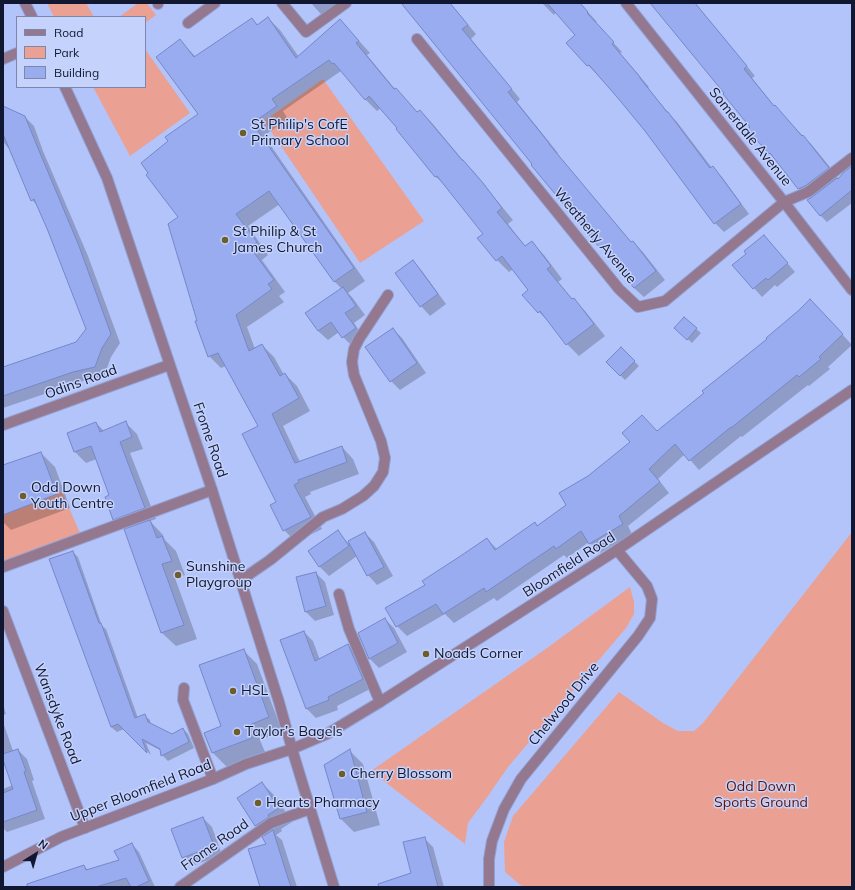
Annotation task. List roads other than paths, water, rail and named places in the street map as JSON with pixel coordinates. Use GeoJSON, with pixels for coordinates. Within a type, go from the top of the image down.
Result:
{"type":"FeatureCollection","features":[{"type":"Feature","properties":{"kind":"street"},"geometry":{"type":"LineString","coordinates":[[25,3],[32,16]]}},
{"type":"Feature","properties":{"kind":"street"},"geometry":{"type":"LineString","coordinates":[[188,24],[214,3]]}},
{"type":"Feature","properties":{"kind":"street"},"geometry":{"type":"LineString","coordinates":[[282,3],[306,32],[346,3]]}},
{"type":"Feature","properties":{"kind":"street","name":"Somerdale Avenue"},"geometry":{"type":"LineString","coordinates":[[626,3],[852,290]]}},
{"type":"Feature","properties":{"kind":"street","name":"Weatherly Avenue"},"geometry":{"type":"LineString","coordinates":[[417,39],[619,290],[638,307],[664,301],[784,202]]}},
{"type":"Feature","properties":{"kind":"street"},"geometry":{"type":"LineString","coordinates":[[3,59],[16,53]]}},
{"type":"Feature","properties":{"kind":"street","name":"Frome Road"},"geometry":{"type":"LineString","coordinates":[[65,88],[107,178],[212,490],[279,702],[334,887]]}},
{"type":"Feature","properties":{"kind":"street"},"geometry":{"type":"LineString","coordinates":[[784,202],[808,192],[852,158]]}},
{"type":"Feature","properties":{"kind":"street"},"geometry":{"type":"LineString","coordinates":[[241,580],[270,560],[323,517],[342,509],[362,496],[374,486],[382,472],[385,458],[354,374],[352,362],[354,350],[359,339],[388,295]]}},
{"type":"Feature","properties":{"kind":"street","name":"Odins Road"},"geometry":{"type":"LineString","coordinates":[[3,425],[169,365]]}},
{"type":"Feature","properties":{"kind":"street","name":"Bloomfield Road"},"geometry":{"type":"LineString","coordinates":[[292,749],[327,734],[380,702],[617,550],[852,390]]}},
{"type":"Feature","properties":{"kind":"street"},"geometry":{"type":"LineString","coordinates":[[3,567],[212,490]]}},
{"type":"Feature","properties":{"kind":"street","name":"Chelwood Drive"},"geometry":{"type":"LineString","coordinates":[[489,887],[489,859],[492,841],[504,810],[522,779],[543,751],[638,636],[650,618],[652,599],[647,586],[617,550]]}},
{"type":"Feature","properties":{"kind":"street"},"geometry":{"type":"LineString","coordinates":[[339,594],[349,629],[380,702]]}},
{"type":"Feature","properties":{"kind":"street","name":"Wansdyke Road"},"geometry":{"type":"LineString","coordinates":[[3,611],[85,828]]}},
{"type":"Feature","properties":{"kind":"street"},"geometry":{"type":"LineString","coordinates":[[184,688],[183,700],[213,779]]}},
{"type":"Feature","properties":{"kind":"street","name":"Upper Bloomfield Road"},"geometry":{"type":"LineString","coordinates":[[3,867],[61,837],[213,779],[246,764],[292,749]]}},
{"type":"Feature","properties":{"kind":"street","name":"Frome Road"},"geometry":{"type":"LineString","coordinates":[[180,887],[271,823],[310,809]]}},
{"type":"Feature","properties":{"kind":"place","name":"St Philip's CofE Primary School"},"geometry":{"type":"Point","coordinates":[243,133]}},
{"type":"Feature","properties":{"kind":"place","name":"St Philip & St James Church"},"geometry":{"type":"Point","coordinates":[225,240]}},
{"type":"Feature","properties":{"kind":"place","name":"Odd Down Youth Centre"},"geometry":{"type":"Point","coordinates":[23,496]}},
{"type":"Feature","properties":{"kind":"place","name":"Sunshine Playgroup"},"geometry":{"type":"Point","coordinates":[178,575]}},
{"type":"Feature","properties":{"kind":"place","name":"Noads Corner"},"geometry":{"type":"Point","coordinates":[426,654]}},
{"type":"Feature","properties":{"kind":"place","name":"HSL"},"geometry":{"type":"Point","coordinates":[233,691]}},
{"type":"Feature","properties":{"kind":"place","name":"Taylor’s Bagels"},"geometry":{"type":"Point","coordinates":[237,732]}},
{"type":"Feature","properties":{"kind":"place","name":"Cherry Blossom"},"geometry":{"type":"Point","coordinates":[342,774]}},
{"type":"Feature","properties":{"kind":"place","name":"Hearts Pharmacy"},"geometry":{"type":"Point","coordinates":[258,803]}},
{"type":"Feature","properties":{"kind":"park label","name":"Odd Down Sports Ground"},"geometry":{"type":"Point","coordinates":[761,796]}}]}
